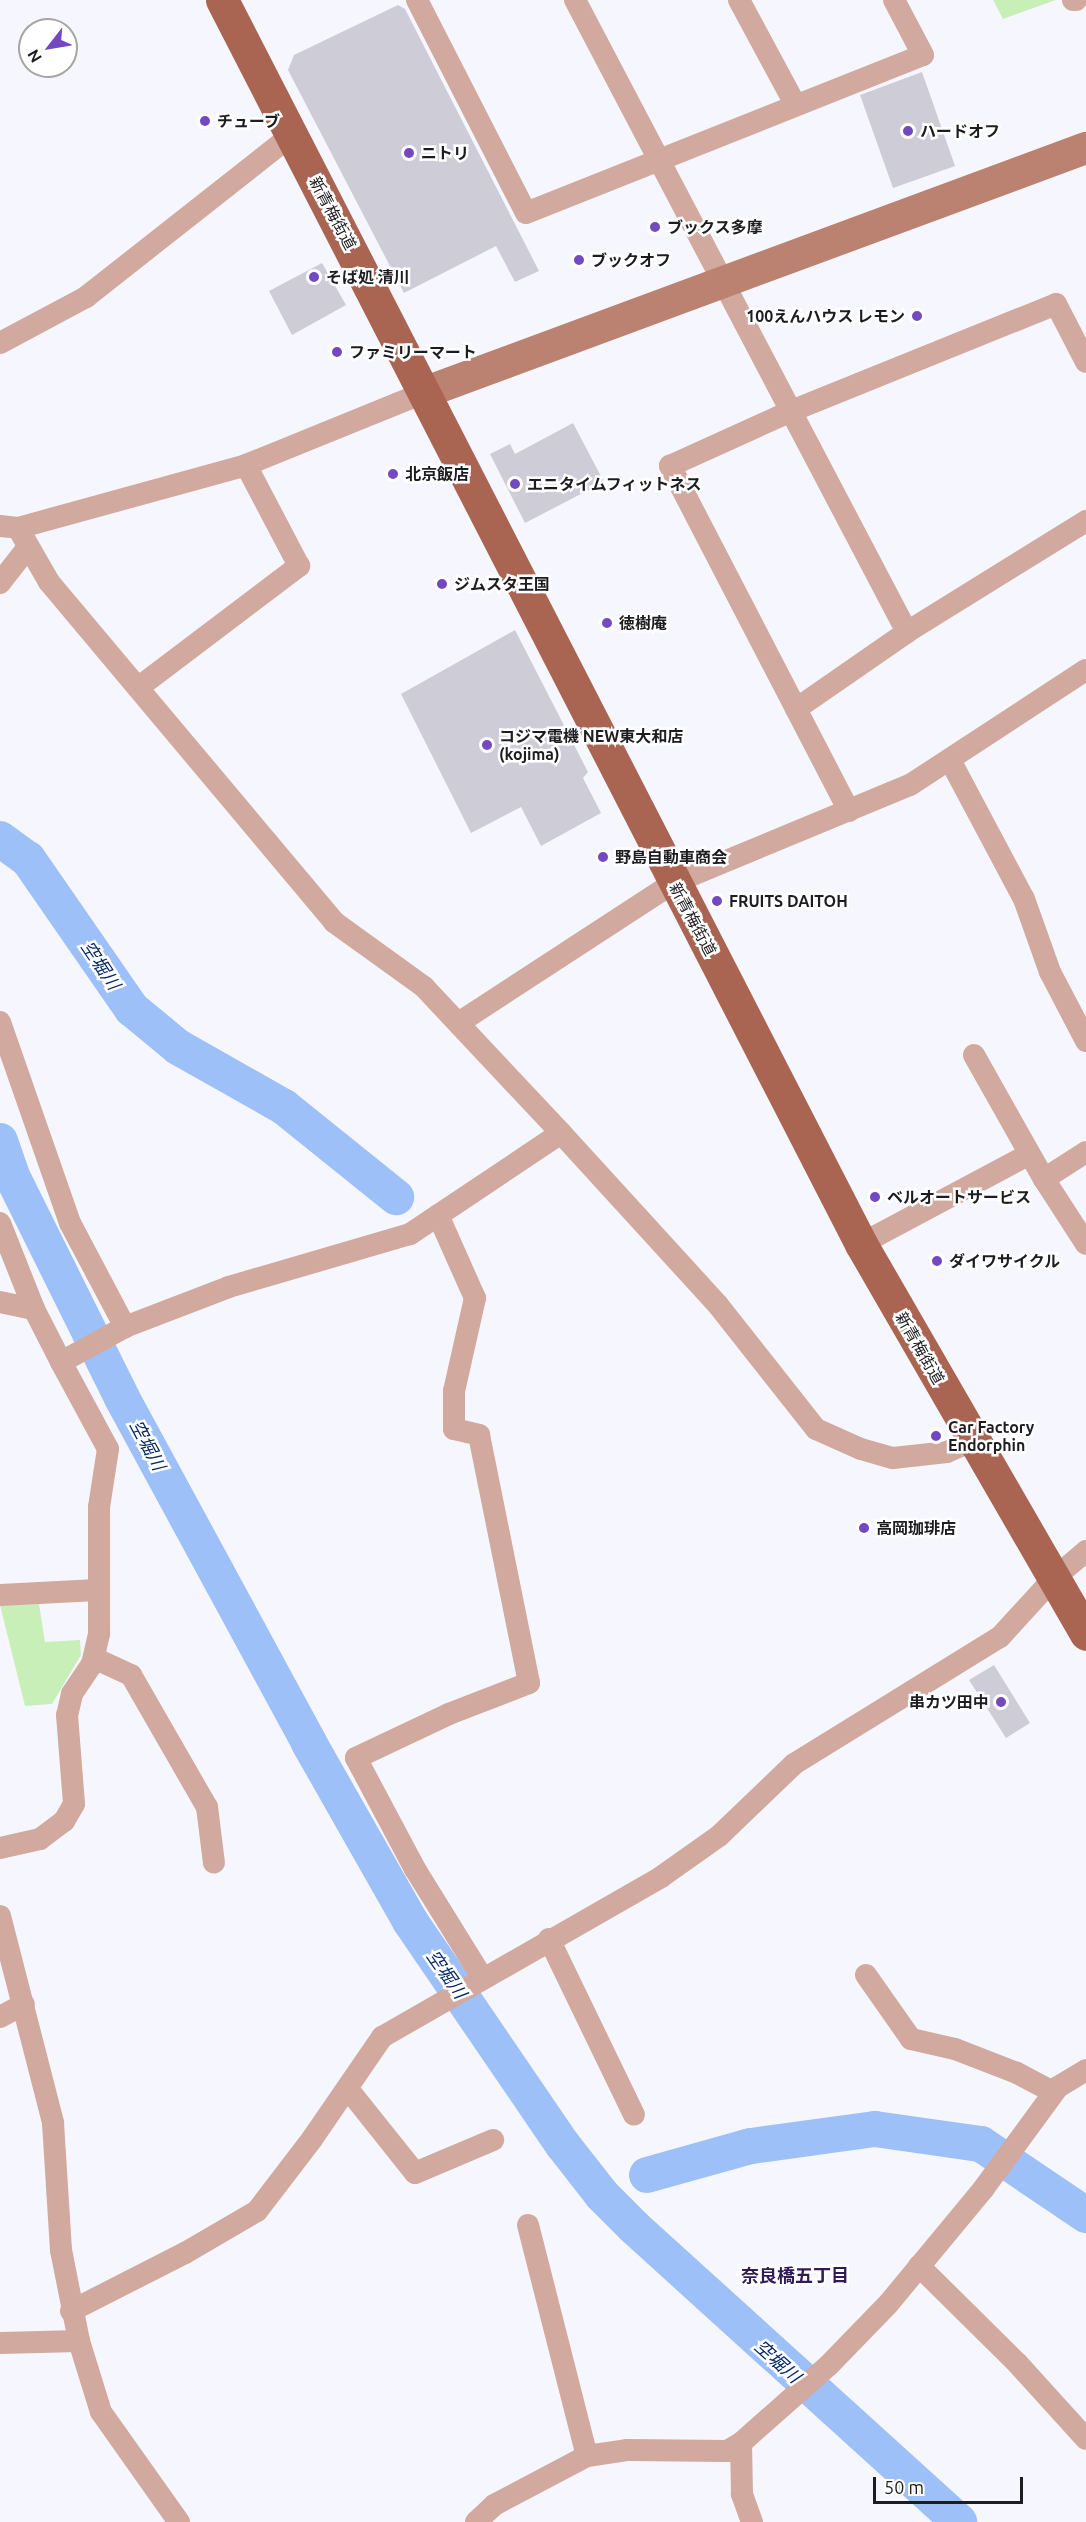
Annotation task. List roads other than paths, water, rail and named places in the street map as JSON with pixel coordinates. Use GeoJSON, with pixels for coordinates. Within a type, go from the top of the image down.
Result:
{"type":"FeatureCollection","features":[{"type":"Feature","properties":{"kind":"main road","name":"新青梅街道"},"geometry":{"type":"LineString","coordinates":[[222,0],[426,392],[673,883],[861,1244],[1052,1580],[1086,1634]]}},
{"type":"Feature","properties":{"kind":"street"},"geometry":{"type":"LineString","coordinates":[[417,0],[526,213],[795,104],[923,55],[894,0]]}},
{"type":"Feature","properties":{"kind":"street"},"geometry":{"type":"LineString","coordinates":[[575,0],[789,412],[907,632]]}},
{"type":"Feature","properties":{"kind":"street"},"geometry":{"type":"LineString","coordinates":[[739,0],[795,104]]}},
{"type":"Feature","properties":{"kind":"street"},"geometry":{"type":"LineString","coordinates":[[0,343],[86,297],[292,135]]}},
{"type":"Feature","properties":{"kind":"street"},"geometry":{"type":"LineString","coordinates":[[15,534],[246,465],[426,392],[1086,148]]}},
{"type":"Feature","properties":{"kind":"street"},"geometry":{"type":"LineString","coordinates":[[849,811],[670,466],[789,412],[1056,304],[1086,362]]}},
{"type":"Feature","properties":{"kind":"street"},"geometry":{"type":"LineString","coordinates":[[139,687],[299,566],[246,465]]}},
{"type":"Feature","properties":{"kind":"street"},"geometry":{"type":"LineString","coordinates":[[796,709],[907,632],[1086,521]]}},
{"type":"Feature","properties":{"kind":"street"},"geometry":{"type":"LineString","coordinates":[[0,583],[15,534]]}},
{"type":"Feature","properties":{"kind":"street"},"geometry":{"type":"LineString","coordinates":[[15,534],[49,582],[334,922],[424,987],[460,1022],[718,1305],[816,1429],[861,1449],[893,1458],[947,1452],[972,1441]]}},
{"type":"Feature","properties":{"kind":"street"},"geometry":{"type":"LineString","coordinates":[[460,1022],[673,883],[910,785],[1086,670]]}},
{"type":"Feature","properties":{"kind":"street"},"geometry":{"type":"LineString","coordinates":[[950,760],[1024,899],[1050,972],[1086,1041]]}},
{"type":"Feature","properties":{"kind":"street"},"geometry":{"type":"LineString","coordinates":[[0,1022],[70,1223],[121,1329]]}},
{"type":"Feature","properties":{"kind":"street"},"geometry":{"type":"LineString","coordinates":[[974,1055],[1028,1155],[1086,1244]]}},
{"type":"Feature","properties":{"kind":"street"},"geometry":{"type":"LineString","coordinates":[[66,1359],[121,1329],[229,1287],[410,1234],[561,1133]]}},
{"type":"Feature","properties":{"kind":"street"},"geometry":{"type":"LineString","coordinates":[[1044,1179],[1086,1152]]}},
{"type":"Feature","properties":{"kind":"street"},"geometry":{"type":"LineString","coordinates":[[861,1244],[1028,1155]]}},
{"type":"Feature","properties":{"kind":"street"},"geometry":{"type":"LineString","coordinates":[[438,1215],[475,1298],[454,1390],[454,1429],[479,1435],[529,1683],[449,1714],[356,1758],[479,1979]]}},
{"type":"Feature","properties":{"kind":"street"},"geometry":{"type":"LineString","coordinates":[[0,1223],[34,1309],[66,1359],[108,1449],[99,1507],[97,1590],[99,1634],[94,1658],[72,1694],[67,1715],[74,1804],[64,1821],[40,1839],[0,1848]]}},
{"type":"Feature","properties":{"kind":"street"},"geometry":{"type":"LineString","coordinates":[[0,1302],[34,1309]]}},
{"type":"Feature","properties":{"kind":"street"},"geometry":{"type":"LineString","coordinates":[[72,2311],[185,2253],[256,2211],[348,2089],[382,2037],[426,2009],[662,1877],[719,1836],[794,1764],[1000,1637],[1052,1580],[1086,1551]]}},
{"type":"Feature","properties":{"kind":"street"},"geometry":{"type":"LineString","coordinates":[[0,1595],[97,1590]]}},
{"type":"Feature","properties":{"kind":"street"},"geometry":{"type":"LineString","coordinates":[[94,1658],[131,1675],[207,1807],[214,1863]]}},
{"type":"Feature","properties":{"kind":"street"},"geometry":{"type":"LineString","coordinates":[[0,1916],[53,2123],[61,2250],[79,2341],[101,2412],[179,2522]]}},
{"type":"Feature","properties":{"kind":"street"},"geometry":{"type":"LineString","coordinates":[[549,1940],[634,2115]]}},
{"type":"Feature","properties":{"kind":"street"},"geometry":{"type":"LineString","coordinates":[[866,1974],[911,2039],[955,2049],[1017,2073],[1053,2092]]}},
{"type":"Feature","properties":{"kind":"street"},"geometry":{"type":"LineString","coordinates":[[0,2018],[24,2004]]}},
{"type":"Feature","properties":{"kind":"street"},"geometry":{"type":"LineString","coordinates":[[476,2522],[494,2505],[587,2456],[627,2450],[727,2451],[741,2443],[821,2372],[919,2266],[998,2169],[1053,2092],[1086,2070]]}},
{"type":"Feature","properties":{"kind":"street"},"geometry":{"type":"LineString","coordinates":[[348,2089],[415,2173],[493,2140]]}},
{"type":"Feature","properties":{"kind":"street"},"geometry":{"type":"LineString","coordinates":[[528,2224],[587,2456]]}},
{"type":"Feature","properties":{"kind":"street"},"geometry":{"type":"LineString","coordinates":[[919,2266],[972,2315],[1086,2439]]}},
{"type":"Feature","properties":{"kind":"street"},"geometry":{"type":"LineString","coordinates":[[0,2343],[79,2341]]}},
{"type":"Feature","properties":{"kind":"street"},"geometry":{"type":"LineString","coordinates":[[741,2443],[742,2494],[752,2522]]}},
{"type":"Feature","properties":{"kind":"waterway","name":"空堀川"},"geometry":{"type":"LineString","coordinates":[[0,839],[28,859],[132,1009],[178,1047],[284,1107],[396,1197]]}},
{"type":"Feature","properties":{"kind":"waterway","name":"空堀川"},"geometry":{"type":"LineString","coordinates":[[0,1141],[12,1176],[122,1398],[309,1743],[410,1921],[563,2145],[602,2195],[634,2227],[959,2522]]}},
{"type":"Feature","properties":{"kind":"waterway","name":"空堀川"},"geometry":{"type":"LineString","coordinates":[[647,2175],[751,2146],[875,2129],[981,2144],[1086,2215]]}},
{"type":"Feature","properties":{"kind":"place","name":"チューブ"},"geometry":{"type":"Point","coordinates":[205,121]}},
{"type":"Feature","properties":{"kind":"place","name":"ハードオフ"},"geometry":{"type":"Point","coordinates":[908,131]}},
{"type":"Feature","properties":{"kind":"place","name":"ニトリ"},"geometry":{"type":"Point","coordinates":[409,153]}},
{"type":"Feature","properties":{"kind":"place","name":"ブックス多摩"},"geometry":{"type":"Point","coordinates":[655,227]}},
{"type":"Feature","properties":{"kind":"place","name":"ブックオフ"},"geometry":{"type":"Point","coordinates":[579,260]}},
{"type":"Feature","properties":{"kind":"place","name":"そば処 清川"},"geometry":{"type":"Point","coordinates":[314,277]}},
{"type":"Feature","properties":{"kind":"place","name":"100えんハウス レモン"},"geometry":{"type":"Point","coordinates":[917,316]}},
{"type":"Feature","properties":{"kind":"place","name":"ファミリーマート"},"geometry":{"type":"Point","coordinates":[337,352]}},
{"type":"Feature","properties":{"kind":"place","name":"北京飯店"},"geometry":{"type":"Point","coordinates":[393,474]}},
{"type":"Feature","properties":{"kind":"place","name":"エニタイムフィットネス"},"geometry":{"type":"Point","coordinates":[515,484]}},
{"type":"Feature","properties":{"kind":"place","name":"ジムスタ王国"},"geometry":{"type":"Point","coordinates":[442,584]}},
{"type":"Feature","properties":{"kind":"place","name":"徳樹庵"},"geometry":{"type":"Point","coordinates":[607,623]}},
{"type":"Feature","properties":{"kind":"place","name":"コジマ電機 NEW東大和店 (kojima)"},"geometry":{"type":"Point","coordinates":[487,745]}},
{"type":"Feature","properties":{"kind":"place","name":"野島自動車商会"},"geometry":{"type":"Point","coordinates":[603,857]}},
{"type":"Feature","properties":{"kind":"place","name":"FRUITS DAITOH"},"geometry":{"type":"Point","coordinates":[717,901]}},
{"type":"Feature","properties":{"kind":"place","name":"ベルオートサービス"},"geometry":{"type":"Point","coordinates":[875,1197]}},
{"type":"Feature","properties":{"kind":"place","name":"ダイワサイクル"},"geometry":{"type":"Point","coordinates":[937,1261]}},
{"type":"Feature","properties":{"kind":"place","name":"Car Factory Endorphin"},"geometry":{"type":"Point","coordinates":[936,1436]}},
{"type":"Feature","properties":{"kind":"place","name":"高岡珈琲店"},"geometry":{"type":"Point","coordinates":[864,1528]}},
{"type":"Feature","properties":{"kind":"place","name":"串カツ田中"},"geometry":{"type":"Point","coordinates":[1001,1702]}},
{"type":"Feature","properties":{"kind":"district","name":"奈良橋五丁目"},"geometry":{"type":"Point","coordinates":[795,2275]}}]}
